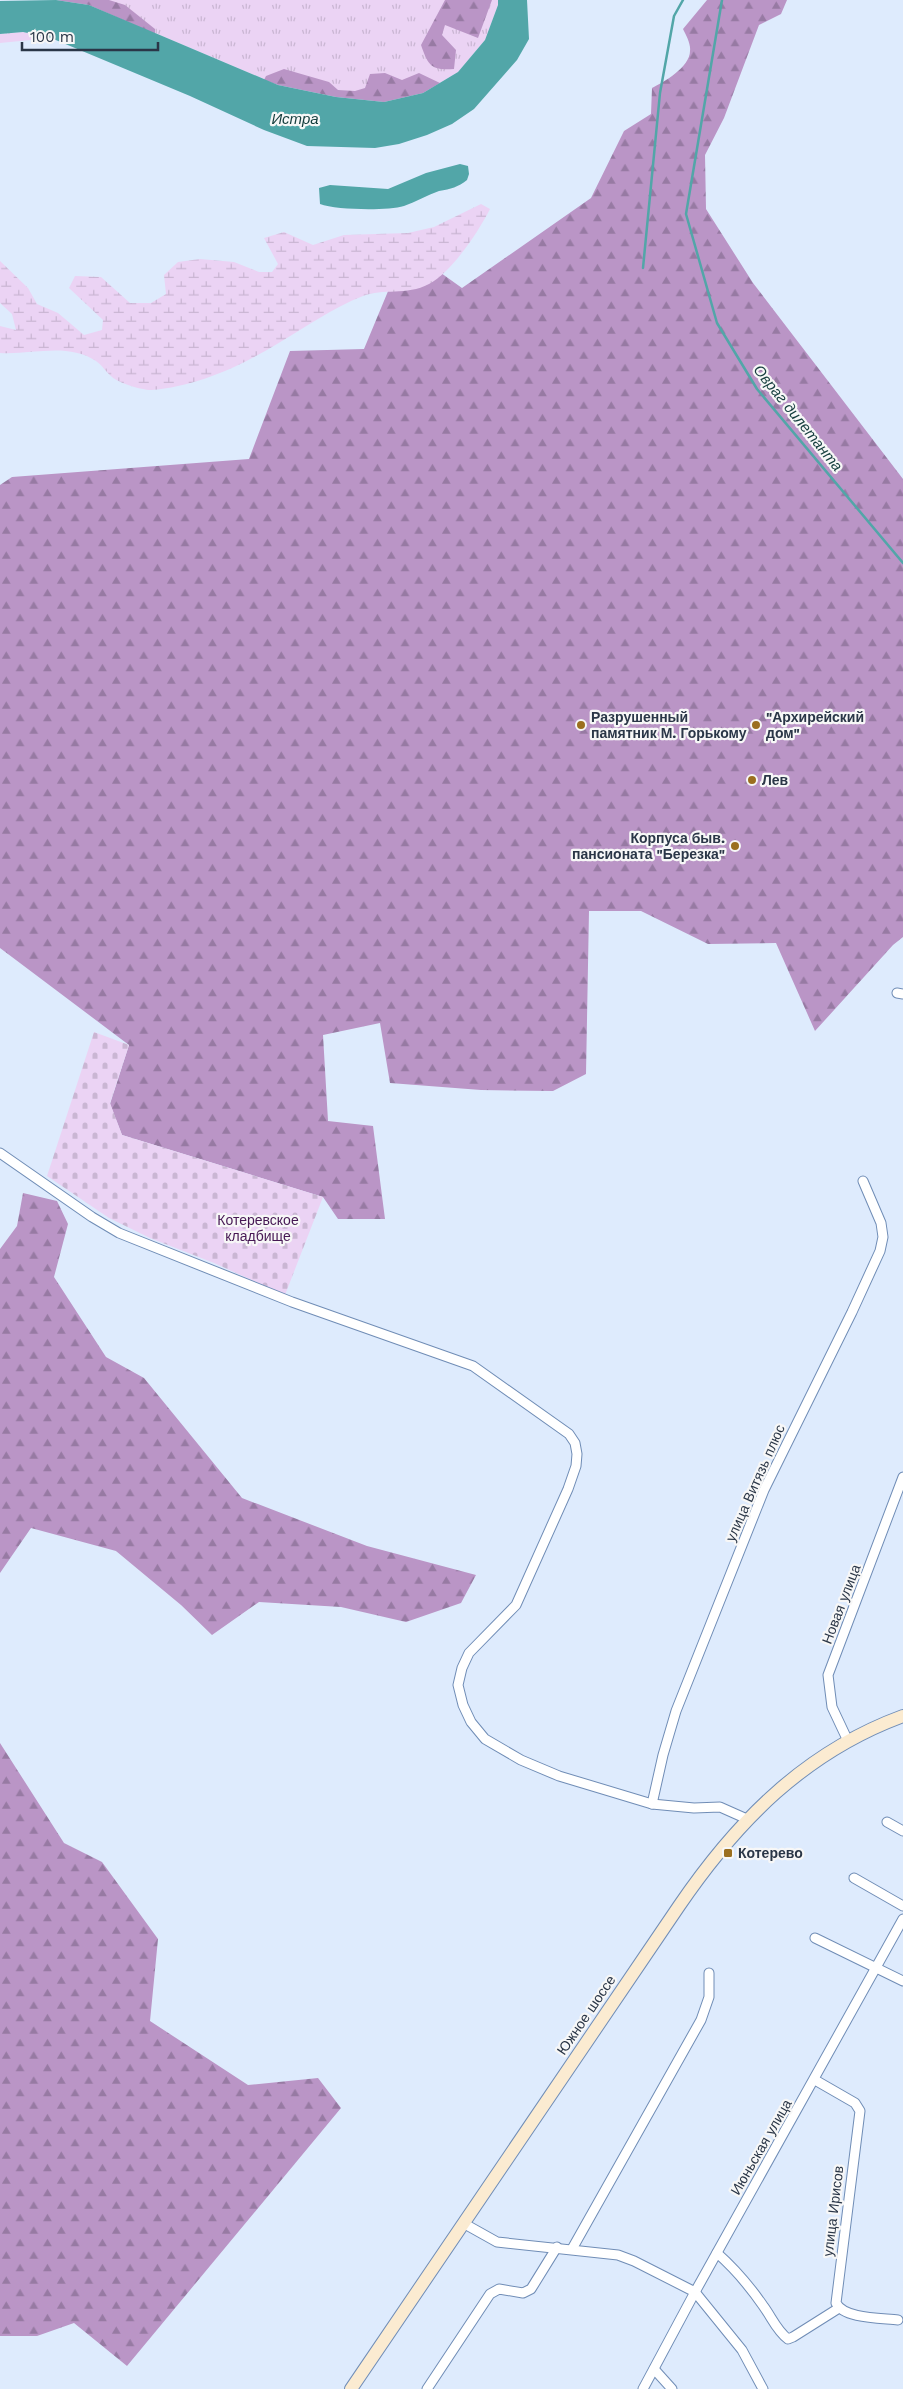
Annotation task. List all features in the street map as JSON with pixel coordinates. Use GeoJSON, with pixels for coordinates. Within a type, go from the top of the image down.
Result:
{"type":"FeatureCollection","features":[{"type":"Feature","properties":{"kind":"main road","name":"Южное шоссе"},"geometry":{"type":"LineString","coordinates":[[351,2389],[686,1895],[747,1820],[796,1775],[848,1741],[903,1716]]}},
{"type":"Feature","properties":{"kind":"street"},"geometry":{"type":"LineString","coordinates":[[0,1153],[92,1217],[119,1233],[292,1302],[473,1366],[569,1434],[575,1443],[577,1454],[576,1466],[564,1498],[516,1605],[469,1653],[462,1668],[458,1685],[463,1705],[471,1722],[486,1739],[521,1760],[559,1776],[652,1804],[694,1808],[720,1807],[747,1820]]}},
{"type":"Feature","properties":{"kind":"street","name":"улица Витязь плюс"},"geometry":{"type":"LineString","coordinates":[[652,1804],[663,1755],[676,1711],[753,1517],[880,1251],[883,1237],[881,1223],[863,1181]]}},
{"type":"Feature","properties":{"kind":"street","name":"Новая улица"},"geometry":{"type":"LineString","coordinates":[[848,1741],[832,1707],[828,1675],[903,1477]]}},
{"type":"Feature","properties":{"kind":"street"},"geometry":{"type":"LineString","coordinates":[[886,1822],[903,1832]]}},
{"type":"Feature","properties":{"kind":"street"},"geometry":{"type":"LineString","coordinates":[[854,1878],[903,1906]]}},
{"type":"Feature","properties":{"kind":"street","name":"Июньская улица"},"geometry":{"type":"LineString","coordinates":[[643,2389],[694,2292],[815,2080],[903,1919]]}},
{"type":"Feature","properties":{"kind":"street"},"geometry":{"type":"LineString","coordinates":[[816,1938],[903,1981]]}},
{"type":"Feature","properties":{"kind":"street"},"geometry":{"type":"LineString","coordinates":[[572,2249],[701,2020],[709,1997],[709,1973]]}},
{"type":"Feature","properties":{"kind":"street","name":"улица Ирисов"},"geometry":{"type":"LineString","coordinates":[[815,2080],[855,2103],[860,2111],[837,2293],[836,2303],[839,2308]]}},
{"type":"Feature","properties":{"kind":"street"},"geometry":{"type":"LineString","coordinates":[[463,2223],[497,2242],[618,2255],[634,2260],[694,2292],[742,2350],[763,2389]]}},
{"type":"Feature","properties":{"kind":"street"},"geometry":{"type":"LineString","coordinates":[[427,2389],[490,2294],[499,2289],[523,2293],[531,2289],[557,2247]]}},
{"type":"Feature","properties":{"kind":"street"},"geometry":{"type":"LineString","coordinates":[[717,2254],[735,2271],[763,2305],[782,2333],[788,2338],[793,2338],[839,2308],[848,2314],[898,2320]]}},
{"type":"Feature","properties":{"kind":"street"},"geometry":{"type":"LineString","coordinates":[[654,2369],[672,2389]]}},
{"type":"Feature","properties":{"kind":"green space"},"geometry":{"type":"Polygon","coordinates":[[[56,0],[498,0],[498,5],[485,40],[458,72],[423,93],[384,102],[278,85],[89,5],[56,0]]]}},
{"type":"Feature","properties":{"kind":"green space"},"geometry":{"type":"Polygon","coordinates":[[[56,0],[109,0],[125,5],[155,29],[155,34],[89,5],[56,0]]]}},
{"type":"Feature","properties":{"kind":"green space"},"geometry":{"type":"Polygon","coordinates":[[[445,0],[492,0],[478,38],[445,25],[442,35],[456,50],[454,69],[435,68],[428,62],[421,45],[445,0]]]}},
{"type":"Feature","properties":{"kind":"green space"},"geometry":{"type":"Polygon","coordinates":[[[707,0],[787,0],[781,14],[759,25],[724,118],[705,155],[706,209],[753,283],[903,479],[903,937],[893,945],[815,1031],[776,943],[708,944],[641,911],[589,911],[586,1074],[553,1091],[481,1090],[390,1083],[380,1023],[323,1035],[328,1121],[373,1126],[385,1219],[338,1219],[323,1197],[122,1135],[110,1104],[129,1045],[0,948],[0,485],[12,477],[249,459],[290,351],[364,349],[406,248],[462,288],[591,198],[624,131],[651,114],[652,88],[676,73],[686,63],[690,48],[683,29],[707,0]]]}},
{"type":"Feature","properties":{"kind":"green space"},"geometry":{"type":"Polygon","coordinates":[[[23,32],[51,38],[0,43],[0,34],[23,32]]]}},
{"type":"Feature","properties":{"kind":"green space"},"geometry":{"type":"Polygon","coordinates":[[[284,69],[329,82],[338,90],[355,91],[365,88],[370,74],[385,73],[402,80],[419,73],[440,83],[423,93],[384,102],[336,97],[278,85],[264,80],[266,76],[284,69]]]}},
{"type":"Feature","properties":{"kind":"green space"},"geometry":{"type":"Polygon","coordinates":[[[481,204],[490,209],[479,228],[464,251],[446,271],[429,284],[412,290],[379,292],[363,296],[330,312],[232,368],[184,385],[151,390],[130,386],[112,377],[96,361],[85,355],[73,352],[0,353],[0,326],[16,330],[12,314],[0,303],[0,261],[28,288],[37,304],[58,313],[84,335],[102,330],[103,320],[69,288],[75,276],[101,277],[130,303],[151,303],[166,294],[164,275],[178,262],[200,259],[234,262],[259,272],[272,272],[278,264],[264,238],[284,232],[313,245],[344,235],[408,233],[434,227],[481,204]]]}},
{"type":"Feature","properties":{"kind":"green space","name":"Котеревское кладбище"},"geometry":{"type":"Polygon","coordinates":[[[94,1032],[129,1045],[110,1103],[122,1135],[323,1197],[285,1295],[214,1263],[150,1238],[109,1218],[47,1176],[94,1032]]]}},
{"type":"Feature","properties":{"kind":"green space"},"geometry":{"type":"Polygon","coordinates":[[[23,1193],[57,1201],[68,1224],[54,1277],[106,1357],[144,1378],[242,1498],[367,1546],[476,1575],[461,1603],[406,1622],[341,1607],[259,1602],[212,1635],[181,1605],[116,1551],[31,1528],[0,1573],[0,1249],[17,1226],[23,1193]]]}},
{"type":"Feature","properties":{"kind":"green space"},"geometry":{"type":"Polygon","coordinates":[[[0,1743],[64,1843],[102,1862],[158,1939],[150,2021],[248,2085],[318,2078],[341,2108],[127,2366],[74,2323],[37,2336],[0,2336],[0,1743]]]}},
{"type":"Feature","properties":{"kind":"water","name":"Истра"},"geometry":{"type":"Polygon","coordinates":[[[56,0],[89,5],[278,85],[336,97],[384,102],[423,93],[458,72],[485,40],[498,5],[498,0],[527,0],[529,39],[517,60],[474,109],[452,124],[399,144],[375,148],[307,146],[264,130],[190,96],[51,38],[23,32],[0,34],[0,1],[56,0]]]}},
{"type":"Feature","properties":{"kind":"water"},"geometry":{"type":"Polygon","coordinates":[[[460,164],[468,166],[469,174],[467,180],[454,187],[439,191],[404,206],[386,209],[362,209],[337,208],[320,204],[319,188],[330,185],[388,189],[426,173],[460,164]]]}},
{"type":"Feature","properties":{"kind":"waterway"},"geometry":{"type":"LineString","coordinates":[[643,268],[660,93],[674,16],[683,0]]}},
{"type":"Feature","properties":{"kind":"waterway","name":"Овраг дилетанта"},"geometry":{"type":"LineString","coordinates":[[722,0],[686,214],[717,323],[757,389],[903,563]]}},
{"type":"Feature","properties":{"kind":"place","name":"Разрушенный памятник М. Горькому"},"geometry":{"type":"Point","coordinates":[581,725]}},
{"type":"Feature","properties":{"kind":"place","name":"\"Архирейский дом\""},"geometry":{"type":"Point","coordinates":[756,725]}},
{"type":"Feature","properties":{"kind":"place","name":"Лев"},"geometry":{"type":"Point","coordinates":[752,780]}},
{"type":"Feature","properties":{"kind":"place","name":"Корпуса быв. пансионата \"Березка\""},"geometry":{"type":"Point","coordinates":[735,846]}},
{"type":"Feature","properties":{"kind":"place","name":"Котерево"},"geometry":{"type":"Point","coordinates":[728,1853]}}]}
